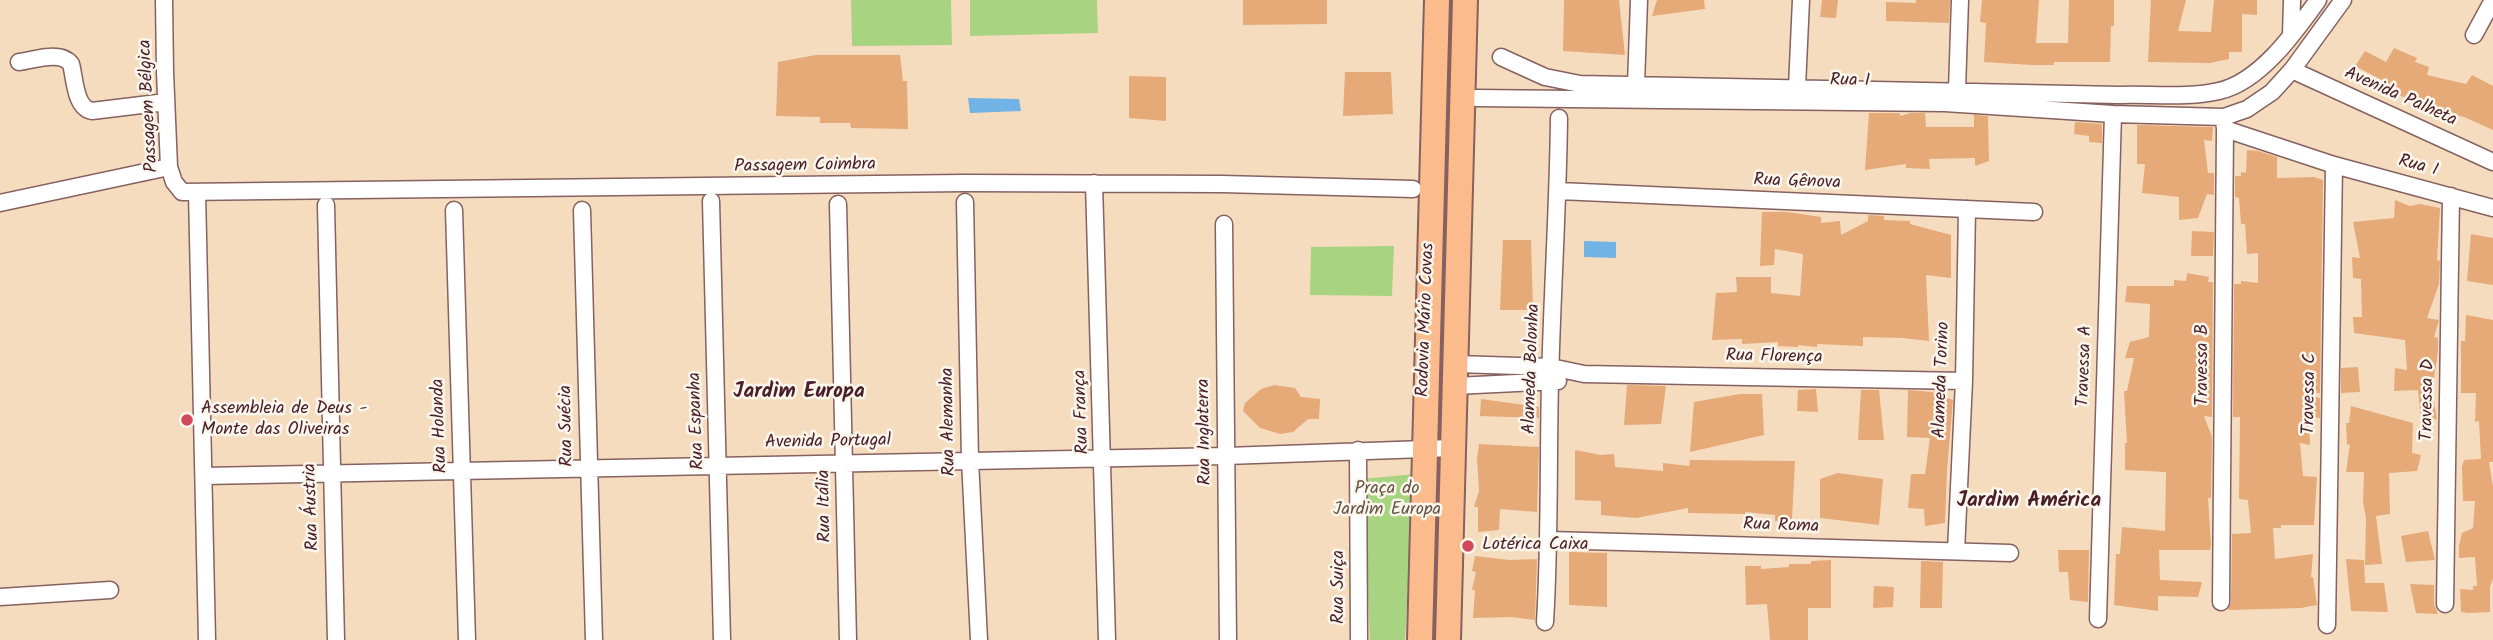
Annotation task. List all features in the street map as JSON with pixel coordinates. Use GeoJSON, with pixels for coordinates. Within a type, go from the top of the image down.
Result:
{"type":"FeatureCollection","features":[{"type":"Feature","properties":{"kind":"main road"},"geometry":{"type":"LineString","coordinates":[[1420,0],[1422,189]]}},
{"type":"Feature","properties":{"kind":"main road","name":"Rodovia Mário Covas"},"geometry":{"type":"LineString","coordinates":[[1420,640],[1424,448],[1422,189],[1435,93],[1437,0]]}},
{"type":"Feature","properties":{"kind":"main road","name":"Rodovia Mário Covas"},"geometry":{"type":"LineString","coordinates":[[1448,640],[1461,185],[1469,96],[1465,0]]}},
{"type":"Feature","properties":{"kind":"main road"},"geometry":{"type":"LineString","coordinates":[[1469,96],[1480,0]]}},
{"type":"Feature","properties":{"kind":"street","name":"Passagem Bélgica"},"geometry":{"type":"LineString","coordinates":[[164,0],[169,167],[174,181],[182,191],[197,192]]}},
{"type":"Feature","properties":{"kind":"street"},"geometry":{"type":"LineString","coordinates":[[1636,85],[1639,0]]}},
{"type":"Feature","properties":{"kind":"street"},"geometry":{"type":"LineString","coordinates":[[1797,87],[1801,0]]}},
{"type":"Feature","properties":{"kind":"street"},"geometry":{"type":"LineString","coordinates":[[1957,90],[1960,0]]}},
{"type":"Feature","properties":{"kind":"street"},"geometry":{"type":"LineString","coordinates":[[2291,37],[2292,0]]}},
{"type":"Feature","properties":{"kind":"street"},"geometry":{"type":"LineString","coordinates":[[1501,57],[1561,82],[2120,94],[2220,91],[2239,83],[2260,68],[2291,37],[2318,0]]}},
{"type":"Feature","properties":{"kind":"street","name":"Rua I"},"geometry":{"type":"LineString","coordinates":[[2224,123],[2272,92],[2292,70],[2343,0]]}},
{"type":"Feature","properties":{"kind":"street"},"geometry":{"type":"LineString","coordinates":[[2474,35],[2493,0]]}},
{"type":"Feature","properties":{"kind":"street"},"geometry":{"type":"LineString","coordinates":[[19,62],[61,56],[68,59],[80,105],[86,110],[166,102]]}},
{"type":"Feature","properties":{"kind":"street","name":"Avenida Palheta"},"geometry":{"type":"LineString","coordinates":[[2292,70],[2493,162]]}},
{"type":"Feature","properties":{"kind":"street","name":"Rua I"},"geometry":{"type":"LineString","coordinates":[[1469,96],[1945,103],[2224,123],[2334,164],[2493,208]]}},
{"type":"Feature","properties":{"kind":"street","name":"Travessa A"},"geometry":{"type":"LineString","coordinates":[[2098,619],[2113,114]]}},
{"type":"Feature","properties":{"kind":"street","name":"Alameda Bolonha"},"geometry":{"type":"LineString","coordinates":[[1545,622],[1550,540],[1550,375],[1559,191],[1559,118]]}},
{"type":"Feature","properties":{"kind":"street","name":"Travessa B"},"geometry":{"type":"LineString","coordinates":[[2221,602],[2224,123]]}},
{"type":"Feature","properties":{"kind":"street","name":"Travessa C"},"geometry":{"type":"LineString","coordinates":[[2327,625],[2334,164]]}},
{"type":"Feature","properties":{"kind":"street"},"geometry":{"type":"LineString","coordinates":[[0,203],[169,167]]}},
{"type":"Feature","properties":{"kind":"street","name":"Passagem Coimbra"},"geometry":{"type":"LineString","coordinates":[[197,192],[1094,183],[1422,189]]}},
{"type":"Feature","properties":{"kind":"street","name":"Rua França"},"geometry":{"type":"LineString","coordinates":[[1094,183],[1107,640]]}},
{"type":"Feature","properties":{"kind":"street","name":"Rua Gênova"},"geometry":{"type":"LineString","coordinates":[[1559,191],[2034,212]]}},
{"type":"Feature","properties":{"kind":"street"},"geometry":{"type":"LineString","coordinates":[[197,192],[207,640]]}},
{"type":"Feature","properties":{"kind":"street","name":"Travessa D"},"geometry":{"type":"LineString","coordinates":[[2445,604],[2451,196]]}},
{"type":"Feature","properties":{"kind":"street","name":"Rua Espanha"},"geometry":{"type":"LineString","coordinates":[[711,201],[722,640]]}},
{"type":"Feature","properties":{"kind":"street","name":"Rua Alemanha"},"geometry":{"type":"LineString","coordinates":[[965,202],[970,460],[979,640]]}},
{"type":"Feature","properties":{"kind":"street","name":"Rua Itália"},"geometry":{"type":"LineString","coordinates":[[838,204],[848,640]]}},
{"type":"Feature","properties":{"kind":"street","name":"Rua Áustria"},"geometry":{"type":"LineString","coordinates":[[326,205],[336,640]]}},
{"type":"Feature","properties":{"kind":"street","name":"Alameda Torino"},"geometry":{"type":"LineString","coordinates":[[1956,551],[1964,381],[1967,209]]}},
{"type":"Feature","properties":{"kind":"street","name":"Rua Holanda"},"geometry":{"type":"LineString","coordinates":[[454,210],[467,640]]}},
{"type":"Feature","properties":{"kind":"street","name":"Rua Suécia"},"geometry":{"type":"LineString","coordinates":[[582,210],[594,640]]}},
{"type":"Feature","properties":{"kind":"street","name":"Rua Inglaterra"},"geometry":{"type":"LineString","coordinates":[[1224,224],[1228,640]]}},
{"type":"Feature","properties":{"kind":"street","name":"Rua Florença"},"geometry":{"type":"LineString","coordinates":[[1456,375],[1584,374],[1964,381]]}},
{"type":"Feature","properties":{"kind":"street","name":"Rua Florença"},"geometry":{"type":"LineString","coordinates":[[1456,375],[1550,375]]}},
{"type":"Feature","properties":{"kind":"street","name":"Avenida Portugal"},"geometry":{"type":"LineString","coordinates":[[204,476],[1226,456],[1452,448]]}},
{"type":"Feature","properties":{"kind":"street","name":"Rua Suiça"},"geometry":{"type":"LineString","coordinates":[[1358,450],[1359,640]]}},
{"type":"Feature","properties":{"kind":"street","name":"Rua Roma"},"geometry":{"type":"LineString","coordinates":[[1550,540],[2011,553]]}},
{"type":"Feature","properties":{"kind":"street"},"geometry":{"type":"LineString","coordinates":[[0,597],[110,590]]}},
{"type":"Feature","properties":{"kind":"green space"},"geometry":{"type":"Polygon","coordinates":[[[851,0],[951,0],[952,45],[852,46],[851,0]]]}},
{"type":"Feature","properties":{"kind":"green space"},"geometry":{"type":"Polygon","coordinates":[[[970,0],[1097,0],[1098,33],[970,36],[970,0]]]}},
{"type":"Feature","properties":{"kind":"green space"},"geometry":{"type":"Polygon","coordinates":[[[1394,246],[1392,296],[1310,295],[1311,247],[1394,246]]]}},
{"type":"Feature","properties":{"kind":"green space","name":"Praça do Jardim Europa"},"geometry":{"type":"Polygon","coordinates":[[[1414,474],[1405,640],[1370,640],[1363,479],[1414,474]]]}},
{"type":"Feature","properties":{"kind":"water"},"geometry":{"type":"Polygon","coordinates":[[[968,98],[1019,99],[1021,111],[970,113],[968,98]]]}},
{"type":"Feature","properties":{"kind":"water"},"geometry":{"type":"Polygon","coordinates":[[[1584,241],[1616,242],[1616,258],[1584,257],[1584,241]]]}},
{"type":"Feature","properties":{"kind":"building"},"geometry":{"type":"Polygon","coordinates":[[[1243,0],[1327,0],[1327,24],[1243,25],[1243,0]]]}},
{"type":"Feature","properties":{"kind":"building"},"geometry":{"type":"Polygon","coordinates":[[[1564,0],[1619,0],[1625,55],[1563,51],[1564,0]]]}},
{"type":"Feature","properties":{"kind":"building"},"geometry":{"type":"Polygon","coordinates":[[[1657,0],[1704,0],[1705,9],[1652,16],[1657,0]]]}},
{"type":"Feature","properties":{"kind":"building"},"geometry":{"type":"Polygon","coordinates":[[[1822,0],[1838,0],[1836,18],[1820,17],[1822,0]]]}},
{"type":"Feature","properties":{"kind":"building"},"geometry":{"type":"Polygon","coordinates":[[[1916,0],[1950,0],[1949,23],[1886,21],[1886,2],[1916,3],[1916,0]]]}},
{"type":"Feature","properties":{"kind":"building"},"geometry":{"type":"Polygon","coordinates":[[[1982,0],[2039,0],[2036,43],[2068,43],[2069,0],[2114,0],[2110,62],[2054,62],[2054,65],[2031,65],[1984,62],[1986,23],[1980,22],[1982,0]]]}},
{"type":"Feature","properties":{"kind":"building"},"geometry":{"type":"Polygon","coordinates":[[[2151,0],[2186,0],[2178,31],[2211,32],[2214,0],[2257,0],[2257,15],[2242,14],[2242,52],[2229,52],[2229,59],[2210,63],[2148,62],[2151,0]]]}},
{"type":"Feature","properties":{"kind":"building"},"geometry":{"type":"Polygon","coordinates":[[[2394,48],[2417,58],[2415,62],[2429,67],[2427,75],[2466,84],[2472,75],[2493,86],[2493,130],[2464,117],[2441,112],[2444,107],[2422,105],[2392,92],[2393,86],[2355,66],[2365,51],[2386,62],[2394,48]]]}},
{"type":"Feature","properties":{"kind":"building"},"geometry":{"type":"Polygon","coordinates":[[[816,55],[900,55],[903,81],[907,81],[908,129],[851,128],[850,123],[820,123],[820,117],[776,116],[778,62],[816,55]]]}},
{"type":"Feature","properties":{"kind":"building"},"geometry":{"type":"Polygon","coordinates":[[[1345,72],[1391,72],[1393,114],[1343,116],[1345,72]]]}},
{"type":"Feature","properties":{"kind":"building"},"geometry":{"type":"Polygon","coordinates":[[[1129,76],[1166,77],[1166,121],[1129,118],[1129,76]]]}},
{"type":"Feature","properties":{"kind":"building"},"geometry":{"type":"Polygon","coordinates":[[[1869,113],[1900,113],[1900,116],[1925,113],[1926,127],[1974,127],[1974,115],[1988,116],[1989,161],[1975,166],[1975,158],[1929,159],[1930,169],[1906,168],[1906,164],[1865,170],[1869,113]]]}},
{"type":"Feature","properties":{"kind":"building"},"geometry":{"type":"Polygon","coordinates":[[[2075,122],[2102,124],[2102,143],[2089,142],[2089,136],[2074,134],[2075,122]]]}},
{"type":"Feature","properties":{"kind":"building"},"geometry":{"type":"Polygon","coordinates":[[[2137,125],[2213,127],[2212,141],[2204,140],[2208,173],[2214,173],[2214,195],[2207,194],[2198,218],[2179,220],[2179,197],[2142,193],[2145,164],[2137,164],[2137,125]]]}},
{"type":"Feature","properties":{"kind":"building"},"geometry":{"type":"Polygon","coordinates":[[[2247,150],[2277,157],[2277,178],[2314,177],[2323,180],[2320,393],[2305,394],[2320,398],[2320,418],[2309,417],[2310,445],[2300,443],[2303,476],[2317,477],[2314,525],[2281,525],[2281,528],[2273,528],[2275,559],[2313,554],[2311,577],[2317,605],[2301,608],[2228,610],[2231,602],[2232,534],[2251,533],[2248,500],[2239,499],[2240,417],[2233,417],[2234,284],[2241,284],[2241,281],[2258,283],[2258,253],[2247,254],[2245,224],[2241,224],[2239,198],[2235,197],[2235,176],[2241,176],[2241,172],[2246,173],[2247,150]]]}},
{"type":"Feature","properties":{"kind":"building"},"geometry":{"type":"Polygon","coordinates":[[[2395,200],[2410,206],[2420,204],[2440,208],[2437,260],[2440,261],[2439,284],[2427,318],[2439,320],[2434,337],[2438,338],[2438,351],[2432,392],[2437,419],[2421,421],[2418,390],[2394,391],[2395,368],[2407,370],[2405,340],[2354,333],[2353,317],[2362,317],[2361,279],[2353,278],[2352,257],[2360,258],[2353,222],[2394,218],[2395,200]]]}},
{"type":"Feature","properties":{"kind":"building"},"geometry":{"type":"Polygon","coordinates":[[[1762,212],[1787,212],[1821,217],[1821,223],[1840,221],[1841,235],[1868,221],[1868,215],[1884,216],[1884,220],[1910,221],[1910,224],[1951,235],[1951,278],[1926,275],[1929,341],[1863,337],[1863,346],[1817,344],[1817,347],[1798,347],[1778,346],[1778,342],[1742,344],[1742,339],[1712,340],[1716,293],[1737,292],[1736,277],[1771,277],[1771,293],[1800,296],[1803,254],[1775,249],[1774,265],[1760,266],[1762,212]]]}},
{"type":"Feature","properties":{"kind":"building"},"geometry":{"type":"Polygon","coordinates":[[[2192,231],[2214,232],[2213,256],[2191,256],[2192,231]]]}},
{"type":"Feature","properties":{"kind":"building"},"geometry":{"type":"Polygon","coordinates":[[[2471,234],[2493,238],[2493,285],[2467,281],[2471,234]]]}},
{"type":"Feature","properties":{"kind":"building"},"geometry":{"type":"Polygon","coordinates":[[[1503,240],[1531,240],[1533,310],[1500,310],[1503,240]]]}},
{"type":"Feature","properties":{"kind":"building"},"geometry":{"type":"Polygon","coordinates":[[[2187,273],[2209,277],[2208,282],[2213,282],[2212,417],[2204,416],[2212,437],[2211,498],[2208,498],[2210,550],[2159,550],[2160,580],[2202,582],[2198,597],[2158,596],[2158,611],[2114,605],[2116,554],[2120,554],[2122,527],[2165,531],[2166,472],[2125,470],[2127,443],[2124,391],[2127,391],[2134,358],[2125,358],[2130,342],[2149,337],[2150,304],[2125,302],[2127,286],[2174,286],[2174,280],[2186,281],[2187,273]]]}},
{"type":"Feature","properties":{"kind":"building"},"geometry":{"type":"Polygon","coordinates":[[[2466,315],[2493,320],[2493,462],[2489,462],[2493,486],[2493,579],[2490,587],[2490,612],[2468,613],[2461,612],[2460,589],[2473,590],[2473,586],[2477,586],[2475,557],[2459,558],[2459,546],[2462,533],[2473,528],[2475,501],[2463,501],[2462,467],[2464,460],[2481,459],[2479,421],[2475,422],[2476,393],[2461,393],[2461,341],[2465,341],[2466,315]]]}},
{"type":"Feature","properties":{"kind":"building"},"geometry":{"type":"Polygon","coordinates":[[[2358,367],[2360,392],[2341,393],[2341,368],[2358,367]]]}},
{"type":"Feature","properties":{"kind":"building"},"geometry":{"type":"Polygon","coordinates":[[[1274,385],[1295,388],[1301,397],[1320,399],[1319,419],[1308,419],[1293,432],[1280,434],[1260,428],[1243,411],[1245,403],[1261,389],[1274,385]]]}},
{"type":"Feature","properties":{"kind":"building"},"geometry":{"type":"Polygon","coordinates":[[[1627,385],[1666,386],[1661,424],[1624,425],[1627,385]]]}},
{"type":"Feature","properties":{"kind":"building"},"geometry":{"type":"Polygon","coordinates":[[[1816,389],[1818,412],[1797,411],[1798,390],[1816,389]]]}},
{"type":"Feature","properties":{"kind":"building"},"geometry":{"type":"Polygon","coordinates":[[[1861,390],[1879,390],[1884,440],[1858,440],[1861,390]]]}},
{"type":"Feature","properties":{"kind":"building"},"geometry":{"type":"Polygon","coordinates":[[[1908,390],[1932,392],[1953,400],[1945,523],[1925,526],[1924,509],[1908,508],[1911,474],[1925,474],[1930,438],[1907,437],[1908,390]]]}},
{"type":"Feature","properties":{"kind":"building"},"geometry":{"type":"Polygon","coordinates":[[[1740,394],[1762,394],[1764,435],[1690,452],[1694,402],[1740,394]]]}},
{"type":"Feature","properties":{"kind":"building"},"geometry":{"type":"Polygon","coordinates":[[[1481,399],[1539,407],[1539,418],[1480,416],[1481,399]]]}},
{"type":"Feature","properties":{"kind":"building"},"geometry":{"type":"Polygon","coordinates":[[[2351,406],[2413,423],[2412,453],[2421,455],[2417,471],[2389,473],[2390,514],[2376,516],[2382,564],[2365,565],[2364,472],[2346,472],[2350,444],[2347,445],[2346,423],[2349,423],[2351,406]]]}},
{"type":"Feature","properties":{"kind":"building"},"geometry":{"type":"Polygon","coordinates":[[[1479,444],[1539,447],[1537,512],[1500,509],[1499,530],[1478,532],[1478,507],[1474,507],[1479,491],[1479,444]]]}},
{"type":"Feature","properties":{"kind":"building"},"geometry":{"type":"Polygon","coordinates":[[[1575,450],[1601,455],[1614,454],[1615,467],[1663,471],[1663,463],[1689,466],[1690,460],[1795,461],[1792,519],[1775,521],[1775,515],[1745,512],[1688,513],[1688,508],[1636,518],[1601,515],[1601,501],[1575,500],[1575,450]]]}},
{"type":"Feature","properties":{"kind":"building"},"geometry":{"type":"Polygon","coordinates":[[[1838,473],[1883,479],[1879,525],[1820,518],[1820,479],[1838,473]]]}},
{"type":"Feature","properties":{"kind":"building"},"geometry":{"type":"Polygon","coordinates":[[[2428,531],[2435,560],[2406,562],[2401,536],[2428,531]]]}},
{"type":"Feature","properties":{"kind":"building"},"geometry":{"type":"Polygon","coordinates":[[[2058,550],[2089,550],[2088,602],[2070,600],[2068,572],[2059,572],[2058,550]]]}},
{"type":"Feature","properties":{"kind":"building"},"geometry":{"type":"Polygon","coordinates":[[[1569,552],[1607,553],[1607,607],[1569,605],[1569,552]]]}},
{"type":"Feature","properties":{"kind":"building"},"geometry":{"type":"Polygon","coordinates":[[[1475,556],[1510,560],[1537,559],[1535,620],[1511,617],[1473,618],[1475,590],[1472,590],[1476,572],[1472,571],[1475,556]]]}},
{"type":"Feature","properties":{"kind":"building"},"geometry":{"type":"Polygon","coordinates":[[[2346,559],[2364,560],[2365,583],[2384,583],[2388,612],[2351,611],[2346,559]]]}},
{"type":"Feature","properties":{"kind":"building"},"geometry":{"type":"Polygon","coordinates":[[[1831,560],[1831,608],[1808,608],[1808,640],[1770,640],[1767,604],[1746,605],[1745,566],[1761,566],[1761,569],[1831,560]]]}},
{"type":"Feature","properties":{"kind":"building"},"geometry":{"type":"Polygon","coordinates":[[[1921,561],[1943,562],[1942,608],[1920,608],[1921,561]]]}},
{"type":"Feature","properties":{"kind":"building"},"geometry":{"type":"Polygon","coordinates":[[[2410,584],[2434,585],[2434,604],[2438,614],[2416,613],[2410,584]]]}},
{"type":"Feature","properties":{"kind":"building"},"geometry":{"type":"Polygon","coordinates":[[[1874,586],[1894,587],[1893,607],[1873,608],[1874,586]]]}},
{"type":"Feature","properties":{"kind":"place","name":"Assembleia de Deus - Monte das Oliveiras"},"geometry":{"type":"Point","coordinates":[187,420]}},
{"type":"Feature","properties":{"kind":"place","name":"Lotérica Caixa"},"geometry":{"type":"Point","coordinates":[1468,546]}},
{"type":"Feature","properties":{"kind":"district","name":"Jardim Europa"},"geometry":{"type":"Point","coordinates":[799,393]}},
{"type":"Feature","properties":{"kind":"district","name":"Jardim América"},"geometry":{"type":"Point","coordinates":[2029,502]}}]}
